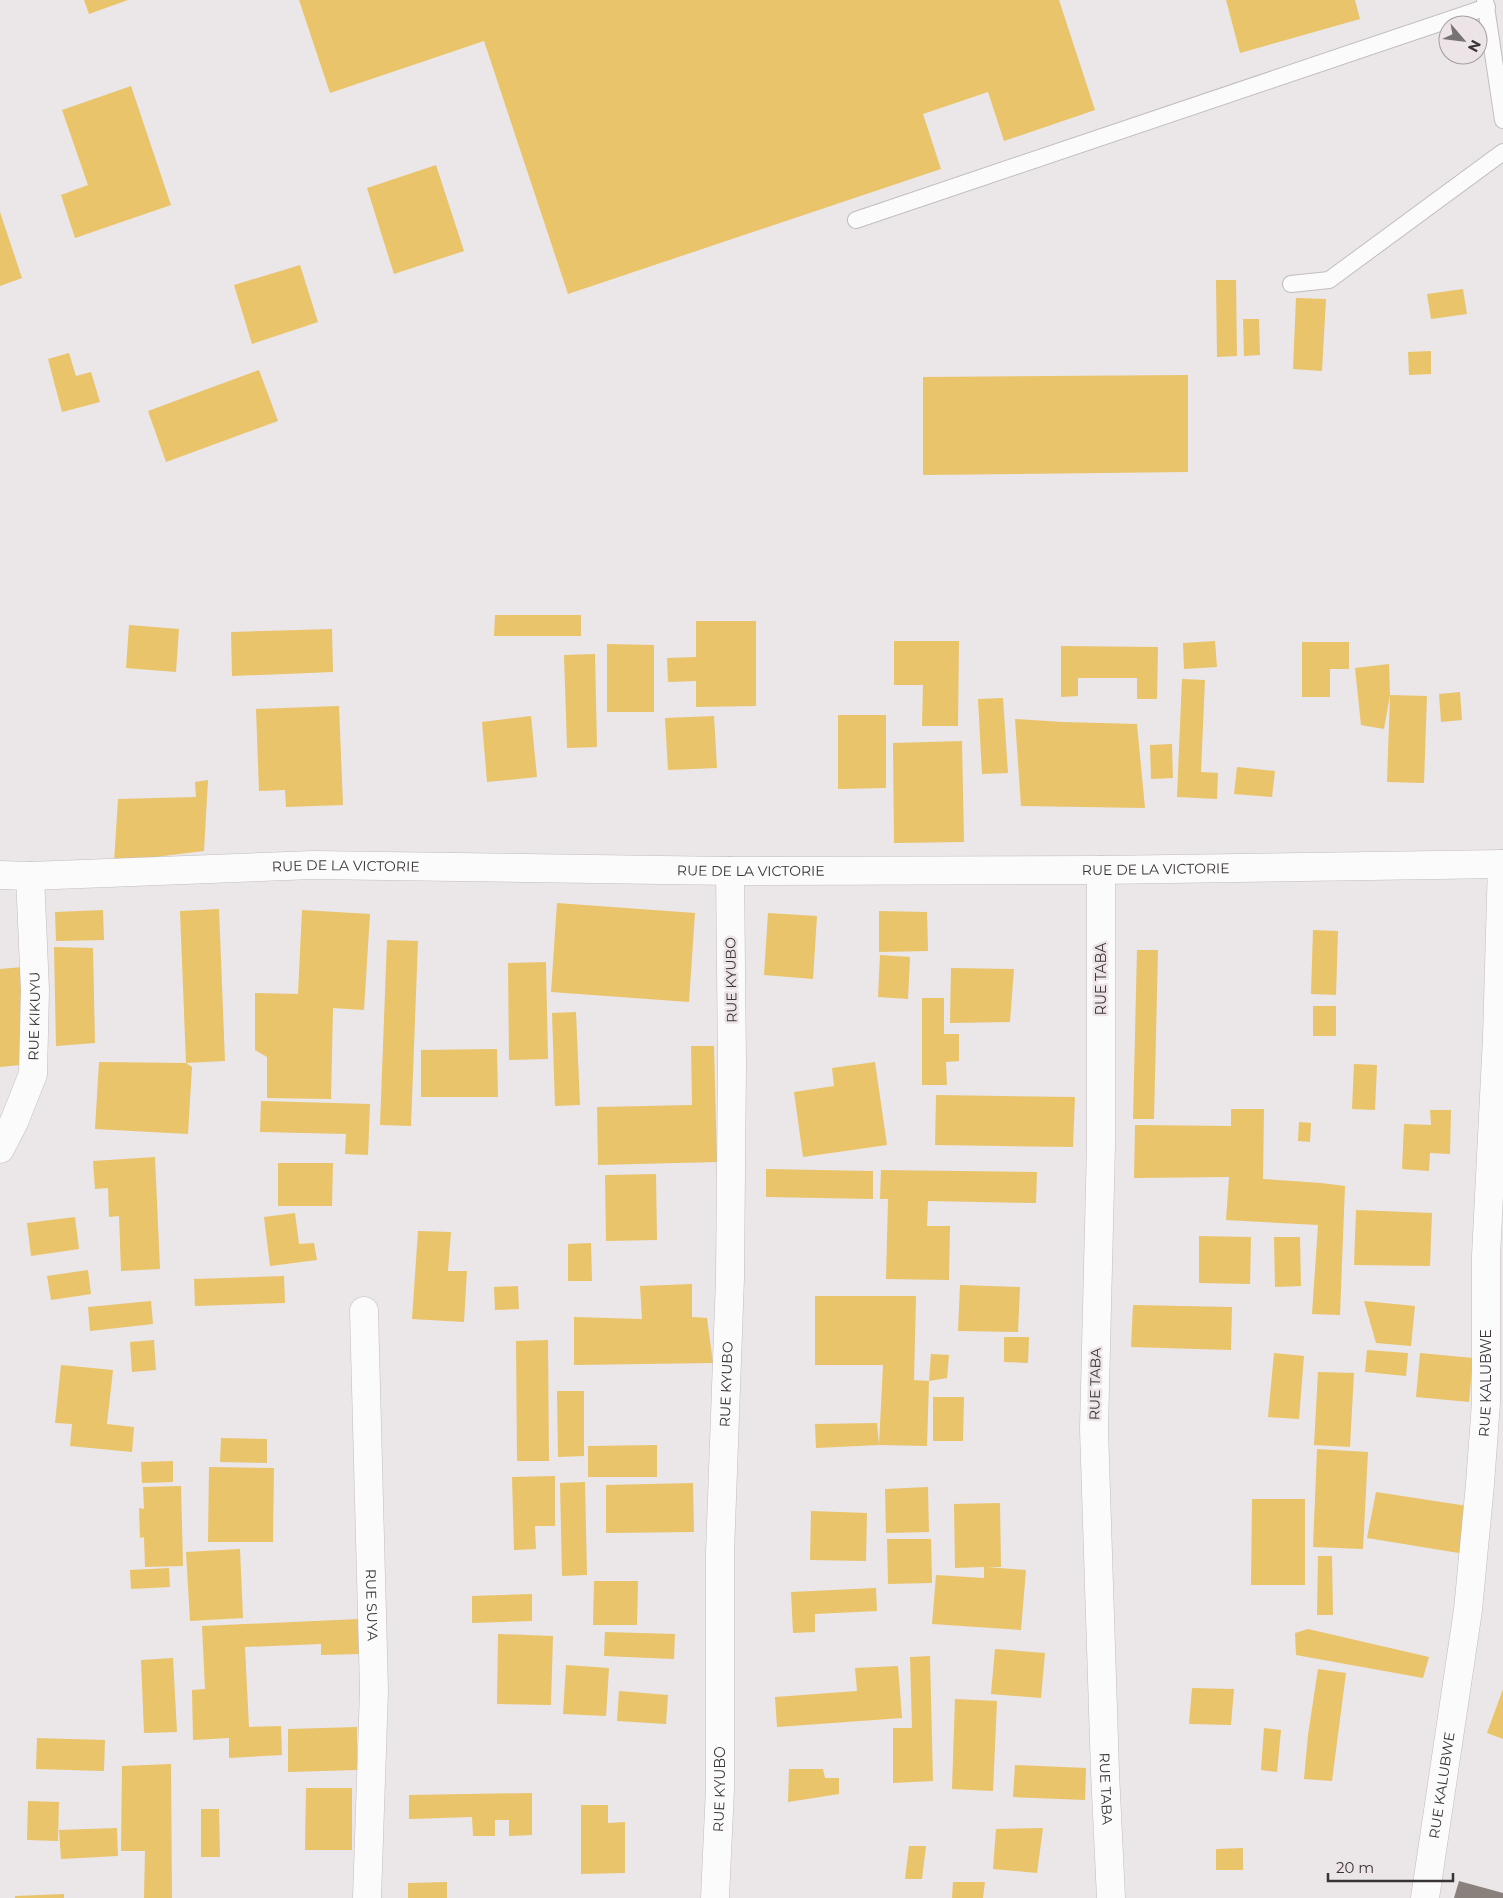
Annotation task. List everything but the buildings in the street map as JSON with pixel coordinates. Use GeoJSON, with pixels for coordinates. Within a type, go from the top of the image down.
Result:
{"type":"FeatureCollection","features":[{"type":"Feature","properties":{"kind":"street","name":"RUE DE LA VICTORIE"},"geometry":{"type":"LineString","coordinates":[[0,875],[30,876],[313,865],[730,871],[1101,870],[1503,864]]}},
{"type":"Feature","properties":{"kind":"street","name":"RUE KALUBWE"},"geometry":{"type":"LineString","coordinates":[[1425,1898],[1468,1610],[1480,1484],[1486,1403],[1486,1256],[1497,1037],[1503,864]]}},
{"type":"Feature","properties":{"kind":"street","name":"RUE TABA"},"geometry":{"type":"LineString","coordinates":[[1101,870],[1101,1145],[1094,1429],[1104,1763],[1111,1898]]}},
{"type":"Feature","properties":{"kind":"street","name":"RUE KYUBO"},"geometry":{"type":"LineString","coordinates":[[715,1898],[720,1788],[720,1553],[730,1278],[732,1064],[730,871]]}},
{"type":"Feature","properties":{"kind":"street","name":"RUE KIKUYU"},"geometry":{"type":"LineString","coordinates":[[0,1149],[14,1122],[33,1074],[35,990],[30,876]]}},
{"type":"Feature","properties":{"kind":"street","name":"RUE SUYA"},"geometry":{"type":"LineString","coordinates":[[364,1311],[374,1690],[367,1898]]}},
{"type":"Feature","properties":{"kind":"lane"},"geometry":{"type":"LineString","coordinates":[[856,220],[1486,4],[1503,120]]}},
{"type":"Feature","properties":{"kind":"lane"},"geometry":{"type":"LineString","coordinates":[[1291,284],[1329,280],[1503,152]]}}]}
